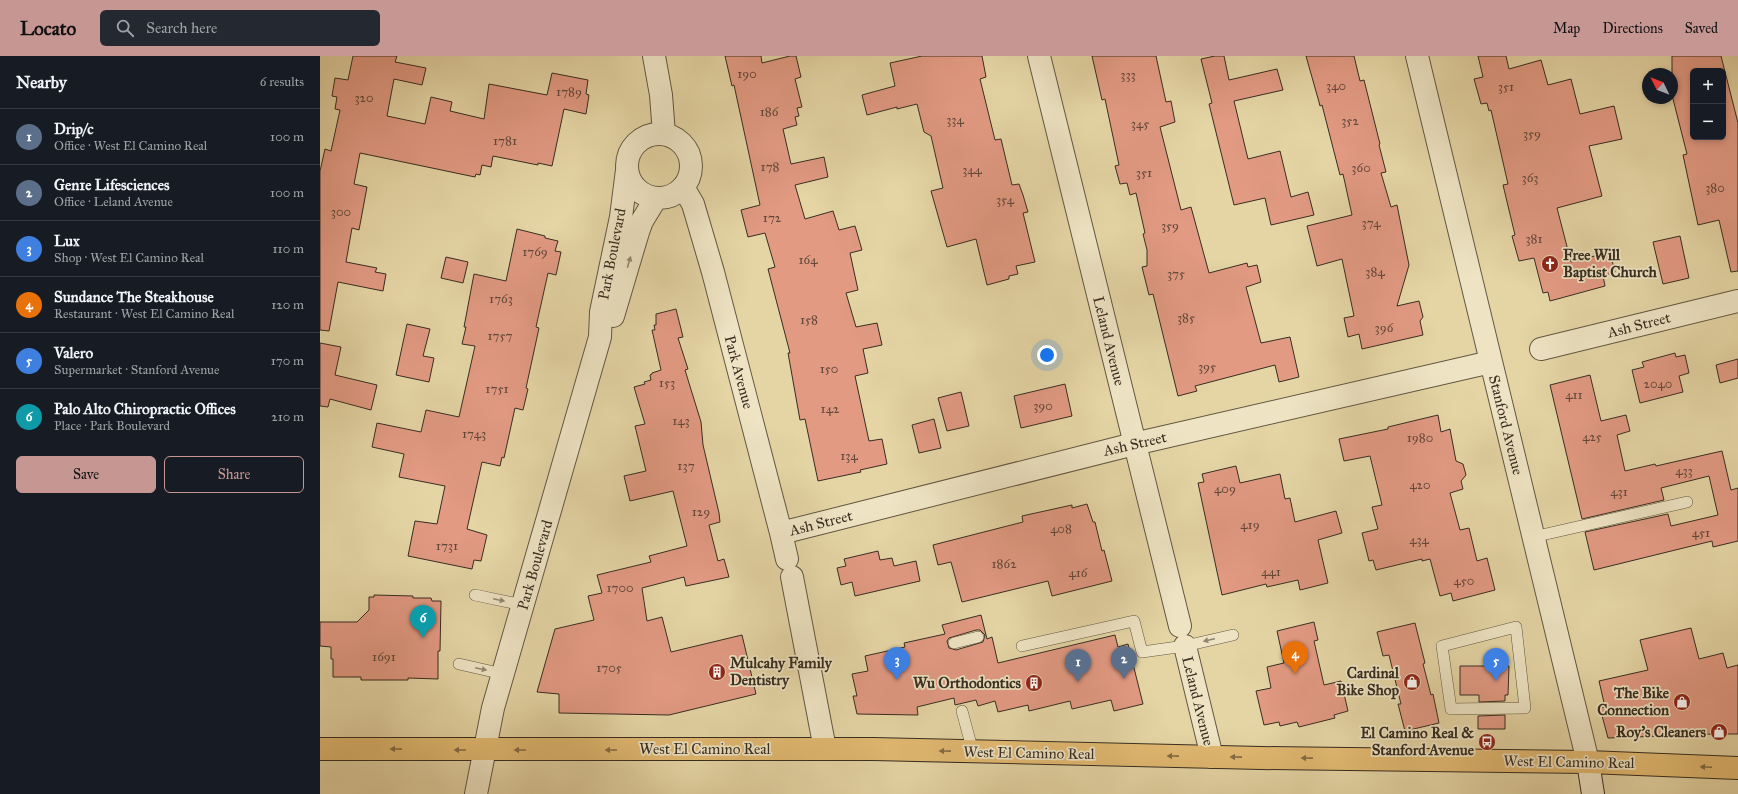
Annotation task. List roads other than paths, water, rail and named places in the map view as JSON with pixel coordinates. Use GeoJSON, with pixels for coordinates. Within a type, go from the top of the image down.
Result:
{"type":"FeatureCollection","features":[{"type":"Feature","properties":{"kind":"main road","name":"West El Camino Real"},"geometry":{"type":"LineString","coordinates":[[320,748],[973,752],[1588,762],[1738,768]]}},
{"type":"Feature","properties":{"kind":"street"},"geometry":{"type":"LineString","coordinates":[[654,56],[661,95],[664,134],[673,137],[681,143],[690,159],[691,168],[688,179],[683,187],[666,197],[656,198]]}},
{"type":"Feature","properties":{"kind":"street","name":"Leland Avenue"},"geometry":{"type":"LineString","coordinates":[[1039,56],[1212,756]]}},
{"type":"Feature","properties":{"kind":"street","name":"Stanford Avenue"},"geometry":{"type":"LineString","coordinates":[[1417,56],[1588,762],[1593,794]]}},
{"type":"Feature","properties":{"kind":"street","name":"Park Boulevard"},"geometry":{"type":"LineString","coordinates":[[476,794],[493,708],[600,337],[601,312],[621,217],[630,151],[636,143],[654,134],[664,134]]}},
{"type":"Feature","properties":{"kind":"street","name":"Park Boulevard"},"geometry":{"type":"LineString","coordinates":[[600,337],[614,316],[638,232],[642,221],[656,198],[645,195],[636,189],[630,180],[627,170]]}},
{"type":"Feature","properties":{"kind":"street","name":"Park Avenue"},"geometry":{"type":"LineString","coordinates":[[683,187],[693,204],[713,272],[781,533],[825,750]]}},
{"type":"Feature","properties":{"kind":"street","name":"Ash Street"},"geometry":{"type":"LineString","coordinates":[[1541,349],[1738,301]]}},
{"type":"Feature","properties":{"kind":"street","name":"Ash Street"},"geometry":{"type":"LineString","coordinates":[[781,533],[1134,444],[1490,362]]}},
{"type":"Feature","properties":{"kind":"lane"},"geometry":{"type":"LineString","coordinates":[[1533,537],[1686,502]]}},
{"type":"Feature","properties":{"kind":"lane"},"geometry":{"type":"LineString","coordinates":[[476,595],[523,605]]}},
{"type":"Feature","properties":{"kind":"lane"},"geometry":{"type":"LineString","coordinates":[[1022,646],[1134,621],[1142,652],[1182,636],[1234,635]]}},
{"type":"Feature","properties":{"kind":"lane"},"geometry":{"type":"LineString","coordinates":[[1516,627],[1525,708],[1450,710],[1442,646],[1516,627]]}},
{"type":"Feature","properties":{"kind":"lane"},"geometry":{"type":"LineString","coordinates":[[954,643],[978,637]]}},
{"type":"Feature","properties":{"kind":"lane"},"geometry":{"type":"LineString","coordinates":[[459,664],[504,674]]}},
{"type":"Feature","properties":{"kind":"lane"},"geometry":{"type":"LineString","coordinates":[[962,711],[973,752]]}},
{"type":"Feature","properties":{"kind":"place","name":"Free Will Baptist Church"},"geometry":{"type":"Point","coordinates":[1550,264]}},
{"type":"Feature","properties":{"kind":"place","name":"Palo Alto Chiropractic Offices"},"geometry":{"type":"Point","coordinates":[423,638]}},
{"type":"Feature","properties":{"kind":"place","name":"Mulcahy Family Dentistry"},"geometry":{"type":"Point","coordinates":[717,672]}},
{"type":"Feature","properties":{"kind":"place","name":"Sundance The Steakhouse"},"geometry":{"type":"Point","coordinates":[1295,674]}},
{"type":"Feature","properties":{"kind":"place","name":"Gen1e Lifesciences"},"geometry":{"type":"Point","coordinates":[1124,679]}},
{"type":"Feature","properties":{"kind":"place","name":"Lux"},"geometry":{"type":"Point","coordinates":[897,680]}},
{"type":"Feature","properties":{"kind":"place","name":"Valero"},"geometry":{"type":"Point","coordinates":[1496,681]}},
{"type":"Feature","properties":{"kind":"place","name":"Drip/c"},"geometry":{"type":"Point","coordinates":[1078,682]}},
{"type":"Feature","properties":{"kind":"place","name":"Cardinal Bike Shop"},"geometry":{"type":"Point","coordinates":[1412,682]}},
{"type":"Feature","properties":{"kind":"place","name":"Wu Orthodontics"},"geometry":{"type":"Point","coordinates":[1034,683]}},
{"type":"Feature","properties":{"kind":"place","name":"The Bike Connection"},"geometry":{"type":"Point","coordinates":[1682,702]}},
{"type":"Feature","properties":{"kind":"place","name":"Roy's Cleaners"},"geometry":{"type":"Point","coordinates":[1719,732]}},
{"type":"Feature","properties":{"kind":"place","name":"El Camino Real & Stanford Avenue"},"geometry":{"type":"Point","coordinates":[1487,742]}}]}
